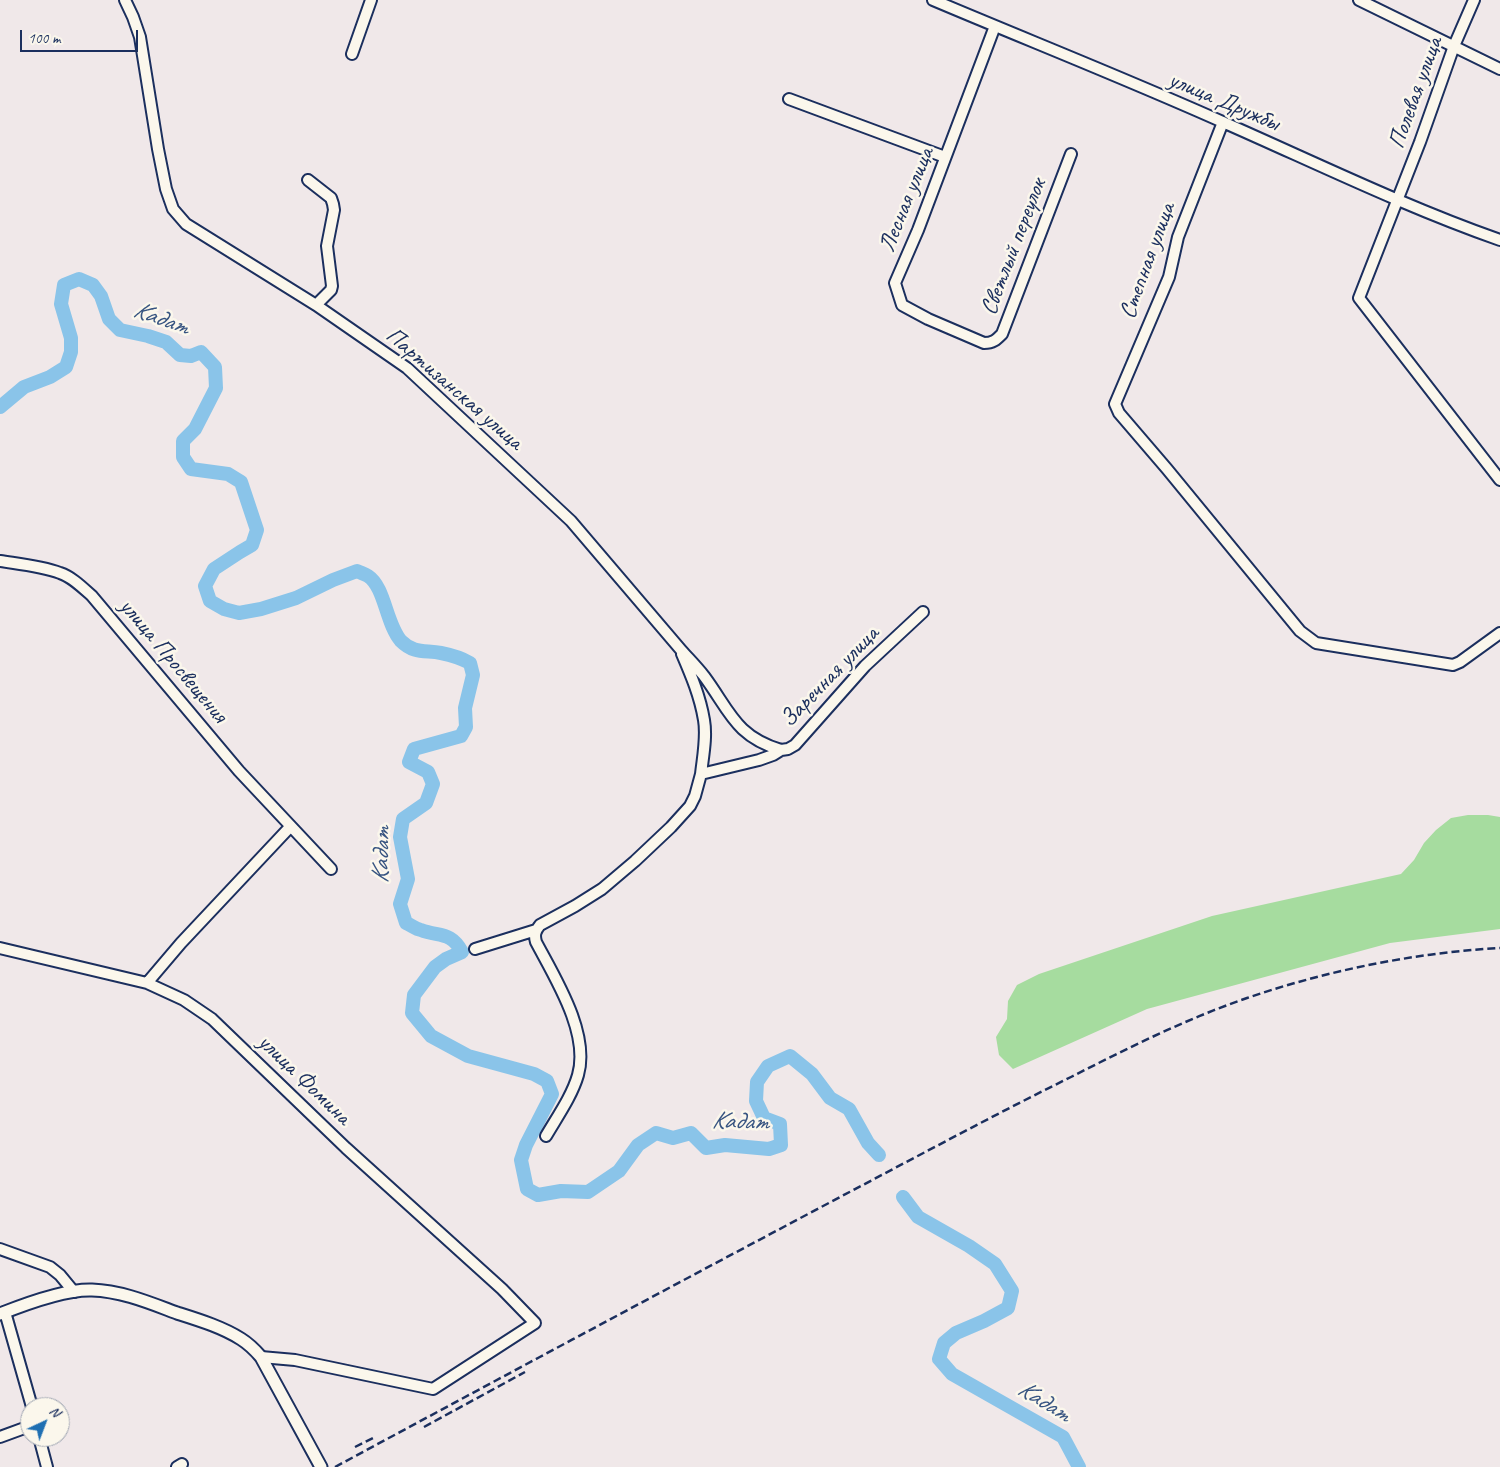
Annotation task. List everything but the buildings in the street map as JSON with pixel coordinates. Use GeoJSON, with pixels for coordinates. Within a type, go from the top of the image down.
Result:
{"type":"FeatureCollection","features":[{"type":"Feature","properties":{"kind":"street","name":"Партизанская улица"},"geometry":{"type":"LineString","coordinates":[[124,0],[133,17],[140,37],[166,189],[173,209],[186,224],[316,305],[407,368],[571,521],[680,650],[696,665],[725,709],[739,726],[764,745],[781,750]]}},
{"type":"Feature","properties":{"kind":"street"},"geometry":{"type":"LineString","coordinates":[[352,54],[372,0]]}},
{"type":"Feature","properties":{"kind":"street","name":"улица Дружбы"},"geometry":{"type":"LineString","coordinates":[[932,0],[1223,122],[1398,200],[1500,240]]}},
{"type":"Feature","properties":{"kind":"street"},"geometry":{"type":"LineString","coordinates":[[1359,0],[1500,69]]}},
{"type":"Feature","properties":{"kind":"street","name":"Полевая улица"},"geometry":{"type":"LineString","coordinates":[[1474,0],[1454,46],[1360,298],[1500,480]]}},
{"type":"Feature","properties":{"kind":"street","name":"Лесная улица"},"geometry":{"type":"LineString","coordinates":[[984,343],[928,319],[902,305],[895,283],[918,230],[995,26]]}},
{"type":"Feature","properties":{"kind":"street"},"geometry":{"type":"LineString","coordinates":[[790,99],[945,157]]}},
{"type":"Feature","properties":{"kind":"street","name":"Степная улица"},"geometry":{"type":"LineString","coordinates":[[1223,122],[1178,238],[1169,277],[1115,404],[1119,413],[1300,631],[1316,643],[1454,665],[1500,632]]}},
{"type":"Feature","properties":{"kind":"street","name":"Светлый переулок"},"geometry":{"type":"LineString","coordinates":[[984,343],[992,343],[1002,334],[1070,154]]}},
{"type":"Feature","properties":{"kind":"street"},"geometry":{"type":"LineString","coordinates":[[308,180],[331,198],[334,204],[327,246],[332,286],[331,290],[316,305]]}},
{"type":"Feature","properties":{"kind":"street","name":"улица Просвещения"},"geometry":{"type":"LineString","coordinates":[[0,562],[39,567],[60,573],[76,582],[92,596],[239,771],[331,869]]}},
{"type":"Feature","properties":{"kind":"street","name":"Заречная улица"},"geometry":{"type":"LineString","coordinates":[[701,774],[759,760],[781,750],[788,749],[802,738],[865,666],[923,612]]}},
{"type":"Feature","properties":{"kind":"street"},"geometry":{"type":"LineString","coordinates":[[546,1136],[578,1076],[580,1056],[576,1026],[565,997],[536,942],[536,930],[540,925],[602,889],[671,827],[693,801],[701,774],[704,721],[698,693],[680,650]]}},
{"type":"Feature","properties":{"kind":"street"},"geometry":{"type":"LineString","coordinates":[[147,983],[181,943],[290,827]]}},
{"type":"Feature","properties":{"kind":"street"},"geometry":{"type":"LineString","coordinates":[[475,949],[536,930]]}},
{"type":"Feature","properties":{"kind":"street","name":"улица Фомина"},"geometry":{"type":"LineString","coordinates":[[0,948],[147,983],[184,1000],[212,1019],[346,1148],[502,1289],[535,1323],[433,1390],[296,1360],[261,1357]]}},
{"type":"Feature","properties":{"kind":"street"},"geometry":{"type":"LineString","coordinates":[[0,1249],[50,1267],[60,1275],[74,1292]]}},
{"type":"Feature","properties":{"kind":"street"},"geometry":{"type":"LineString","coordinates":[[29,1397],[2,1313],[41,1300],[74,1292],[92,1290],[129,1296],[229,1332],[252,1347],[261,1357],[321,1467]]}},
{"type":"Feature","properties":{"kind":"street"},"geometry":{"type":"LineString","coordinates":[[0,1437],[20,1430]]}},
{"type":"Feature","properties":{"kind":"street"},"geometry":{"type":"LineString","coordinates":[[42,1447],[47,1467]]}},
{"type":"Feature","properties":{"kind":"green space"},"geometry":{"type":"Polygon","coordinates":[[[1468,815],[1500,817],[1500,929],[1390,943],[1147,1009],[1013,1069],[999,1055],[996,1037],[1007,1019],[1008,1001],[1017,985],[1039,974],[1212,916],[1401,874],[1436,830],[1451,818],[1468,815]]]}},
{"type":"Feature","properties":{"kind":"waterway","name":"Кадат"},"geometry":{"type":"LineString","coordinates":[[0,407],[24,387],[50,377],[66,367],[71,352],[71,338],[61,304],[64,285],[79,279],[93,285],[101,296],[109,319],[120,330],[166,342],[180,355],[191,356],[201,352],[215,367],[216,388],[195,429],[183,441],[183,457],[191,469],[228,474],[241,482],[257,530],[252,545],[214,569],[205,586],[210,601],[224,609],[239,613],[261,609],[296,598],[357,571],[374,581],[396,634],[401,641],[415,650],[441,653],[470,663],[473,675],[465,708],[466,727],[461,736],[414,749],[409,762],[428,772],[433,784],[426,803],[403,819],[400,837],[408,879],[400,904],[406,923],[427,932],[449,938],[458,945],[462,952],[446,959],[435,967],[414,995],[412,1013],[431,1036],[468,1056],[534,1074],[547,1081],[552,1094],[526,1145],[521,1160],[527,1189],[538,1195],[561,1191],[588,1192],[619,1171],[638,1145],[656,1133],[673,1138],[691,1133],[706,1148],[725,1145],[769,1149],[781,1145],[780,1124],[764,1118],[756,1101],[757,1082],[768,1066],[790,1056],[812,1074],[830,1098],[849,1109],[868,1143],[879,1155]]}},
{"type":"Feature","properties":{"kind":"waterway","name":"Кадат"},"geometry":{"type":"LineString","coordinates":[[903,1197],[918,1217],[969,1246],[995,1264],[1012,1291],[1008,1308],[956,1333],[944,1343],[939,1359],[952,1374],[1063,1437],[1079,1467]]}},
{"type":"Feature","properties":{"kind":"railway"},"geometry":{"type":"LineString","coordinates":[[335,1467],[651,1297],[1013,1106],[1158,1034],[1247,998],[1340,971],[1436,954],[1500,948]]}},
{"type":"Feature","properties":{"kind":"railway"},"geometry":{"type":"LineString","coordinates":[[424,1427],[525,1372]]}},
{"type":"Feature","properties":{"kind":"railway"},"geometry":{"type":"LineString","coordinates":[[355,1447],[373,1438]]}}]}
